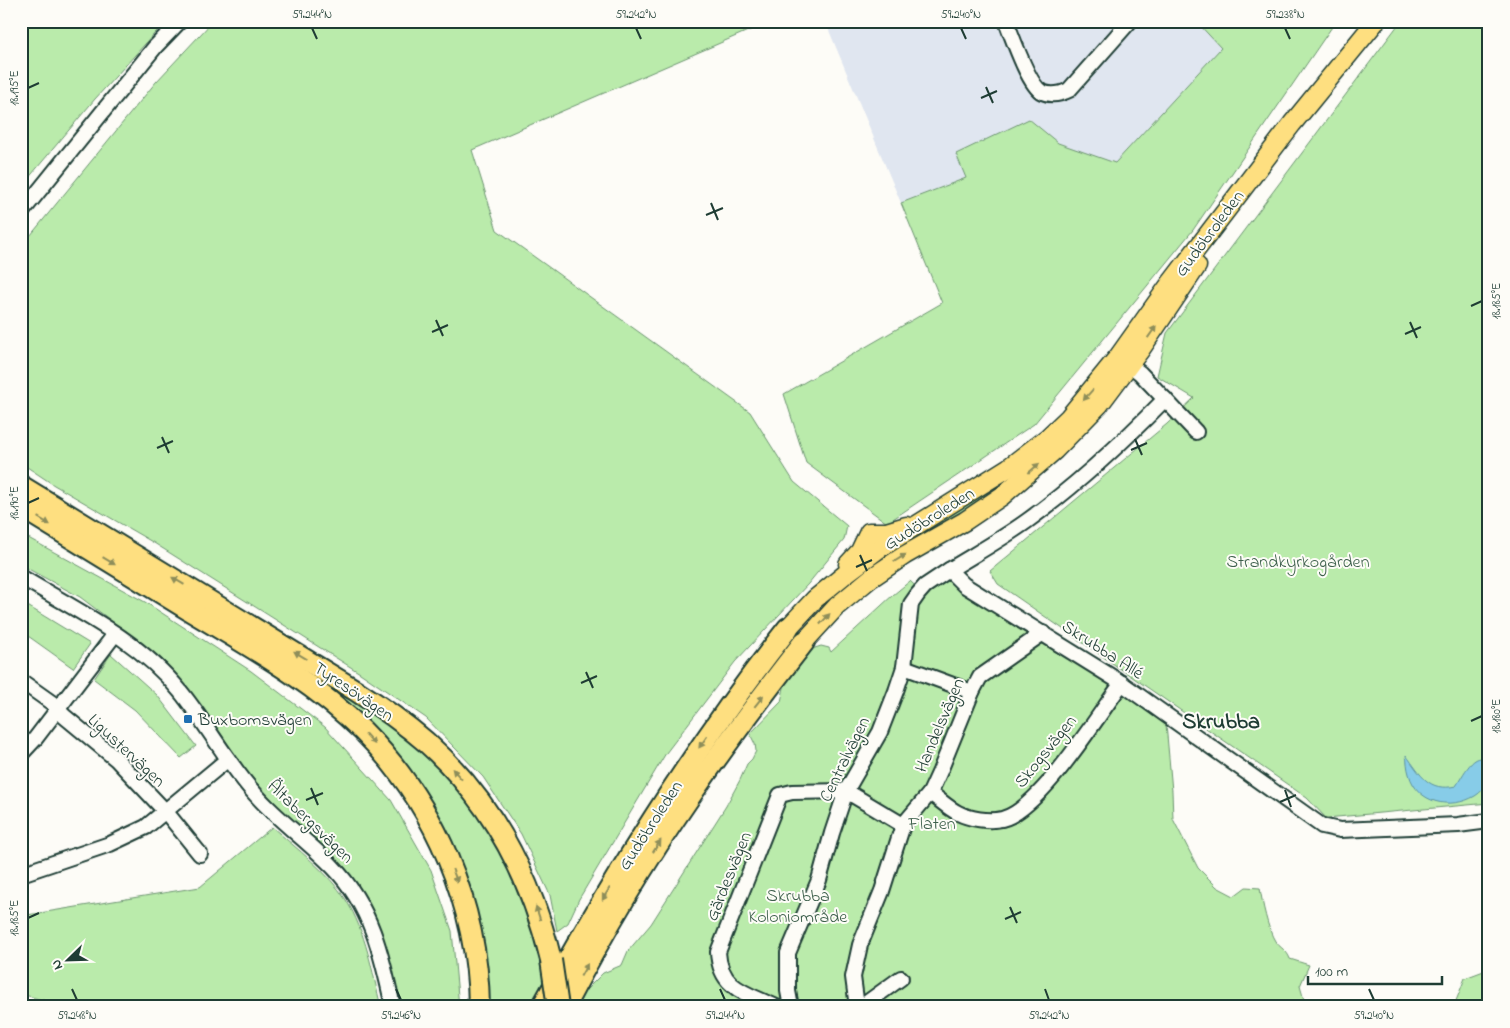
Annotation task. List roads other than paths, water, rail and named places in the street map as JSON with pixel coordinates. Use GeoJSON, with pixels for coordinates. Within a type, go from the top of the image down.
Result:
{"type":"FeatureCollection","features":[{"type":"Feature","properties":{"kind":"highway","name":"Tyresövägen"},"geometry":{"type":"LineString","coordinates":[[21,486],[348,685],[383,708],[426,743],[465,783],[489,813],[512,851],[536,907],[551,960],[558,1007]]}},
{"type":"Feature","properties":{"kind":"highway","name":"Tyresövägen"},"geometry":{"type":"LineString","coordinates":[[21,508],[285,669],[334,706],[369,738],[393,766],[420,805],[440,840],[456,878],[466,908],[472,938],[479,990],[479,1007]]}},
{"type":"Feature","properties":{"kind":"highway","name":"Gudöbroleden"},"geometry":{"type":"LineString","coordinates":[[542,1007],[588,924],[639,840],[702,744],[788,628]]}},
{"type":"Feature","properties":{"kind":"highway","name":"Gudöbroleden"},"geometry":{"type":"LineString","coordinates":[[564,1007],[609,925],[685,804],[804,642]]}},
{"type":"Feature","properties":{"kind":"main road","name":"Gudöbroleden"},"geometry":{"type":"LineString","coordinates":[[788,628],[815,599],[880,548],[1008,468],[1048,438],[1124,361],[1180,292],[1292,124],[1376,21]]}},
{"type":"Feature","properties":{"kind":"main road","name":"Gudöbroleden"},"geometry":{"type":"LineString","coordinates":[[804,642],[846,597],[891,564],[965,521],[1002,496],[1055,450],[1099,405],[1124,361]]}},
{"type":"Feature","properties":{"kind":"main road"},"geometry":{"type":"LineString","coordinates":[[869,532],[894,531],[930,517]]}},
{"type":"Feature","properties":{"kind":"main road"},"geometry":{"type":"LineString","coordinates":[[846,597],[878,564],[881,555],[880,548],[869,532]]}},
{"type":"Feature","properties":{"kind":"main road"},"geometry":{"type":"LineString","coordinates":[[815,599],[860,551],[869,532]]}},
{"type":"Feature","properties":{"kind":"street"},"geometry":{"type":"LineString","coordinates":[[21,213],[155,47],[180,21]]}},
{"type":"Feature","properties":{"kind":"street"},"geometry":{"type":"LineString","coordinates":[[1006,21],[1032,82],[1042,92],[1056,94],[1069,90],[1130,21]]}},
{"type":"Feature","properties":{"kind":"street"},"geometry":{"type":"LineString","coordinates":[[1124,361],[1140,373],[1196,432]]}},
{"type":"Feature","properties":{"kind":"street"},"geometry":{"type":"LineString","coordinates":[[949,570],[1026,521],[1092,469],[1129,436],[1165,399]]}},
{"type":"Feature","properties":{"kind":"street","name":"Skrubba Allé"},"geometry":{"type":"LineString","coordinates":[[949,570],[964,585],[1122,683],[1328,829],[1458,825],[1489,821]]}},
{"type":"Feature","properties":{"kind":"street","name":"Centralvägen"},"geometry":{"type":"LineString","coordinates":[[791,1007],[788,991],[788,953],[819,880],[846,792],[880,732],[904,667],[912,604],[925,586],[949,570]]}},
{"type":"Feature","properties":{"kind":"street","name":"Ältabergsvägen"},"geometry":{"type":"LineString","coordinates":[[21,577],[115,634],[141,653],[169,679],[255,794],[334,867],[358,898],[373,929],[379,946],[393,1007]]}},
{"type":"Feature","properties":{"kind":"street","name":"Handelsvägen"},"geometry":{"type":"LineString","coordinates":[[857,1007],[852,976],[858,953],[882,891],[903,825],[930,793],[980,677],[1043,633]]}},
{"type":"Feature","properties":{"kind":"street"},"geometry":{"type":"LineString","coordinates":[[21,754],[36,739],[115,634]]}},
{"type":"Feature","properties":{"kind":"street"},"geometry":{"type":"LineString","coordinates":[[904,667],[972,692]]}},
{"type":"Feature","properties":{"kind":"street","name":"Ligustervägen"},"geometry":{"type":"LineString","coordinates":[[21,681],[116,759],[166,812],[200,854]]}},
{"type":"Feature","properties":{"kind":"street","name":"Skogsvägen"},"geometry":{"type":"LineString","coordinates":[[930,793],[958,813],[981,820],[1002,819],[1018,811],[1035,797],[1058,771],[1122,683]]}},
{"type":"Feature","properties":{"kind":"street"},"geometry":{"type":"LineString","coordinates":[[21,874],[91,851],[146,828],[228,759]]}},
{"type":"Feature","properties":{"kind":"street","name":"Gärdesvägen"},"geometry":{"type":"LineString","coordinates":[[776,1007],[734,988],[719,965],[718,952],[780,795],[792,792],[846,792]]}},
{"type":"Feature","properties":{"kind":"street"},"geometry":{"type":"LineString","coordinates":[[846,792],[903,825]]}},
{"type":"Feature","properties":{"kind":"street"},"geometry":{"type":"LineString","coordinates":[[862,1007],[901,978]]}},
{"type":"Feature","properties":{"kind":"water"},"geometry":{"type":"Polygon","coordinates":[[[1406,755],[1426,780],[1432,784],[1446,787],[1456,786],[1474,761],[1484,758],[1489,761],[1489,782],[1477,795],[1466,800],[1456,803],[1436,802],[1419,792],[1413,784],[1408,772],[1406,755]]]}},
{"type":"Feature","properties":{"kind":"place","name":"Buxbomsvägen"},"geometry":{"type":"Point","coordinates":[188,719]}},
{"type":"Feature","properties":{"kind":"district","name":"Skrubba"},"geometry":{"type":"Point","coordinates":[1221,720]}},
{"type":"Feature","properties":{"kind":"park label","name":"Strandkyrkogården"},"geometry":{"type":"Point","coordinates":[1298,561]}},
{"type":"Feature","properties":{"kind":"park label","name":"Flaten"},"geometry":{"type":"Point","coordinates":[932,823]}},
{"type":"Feature","properties":{"kind":"park label","name":"Skrubba Koloniområde"},"geometry":{"type":"Point","coordinates":[798,905]}}]}
